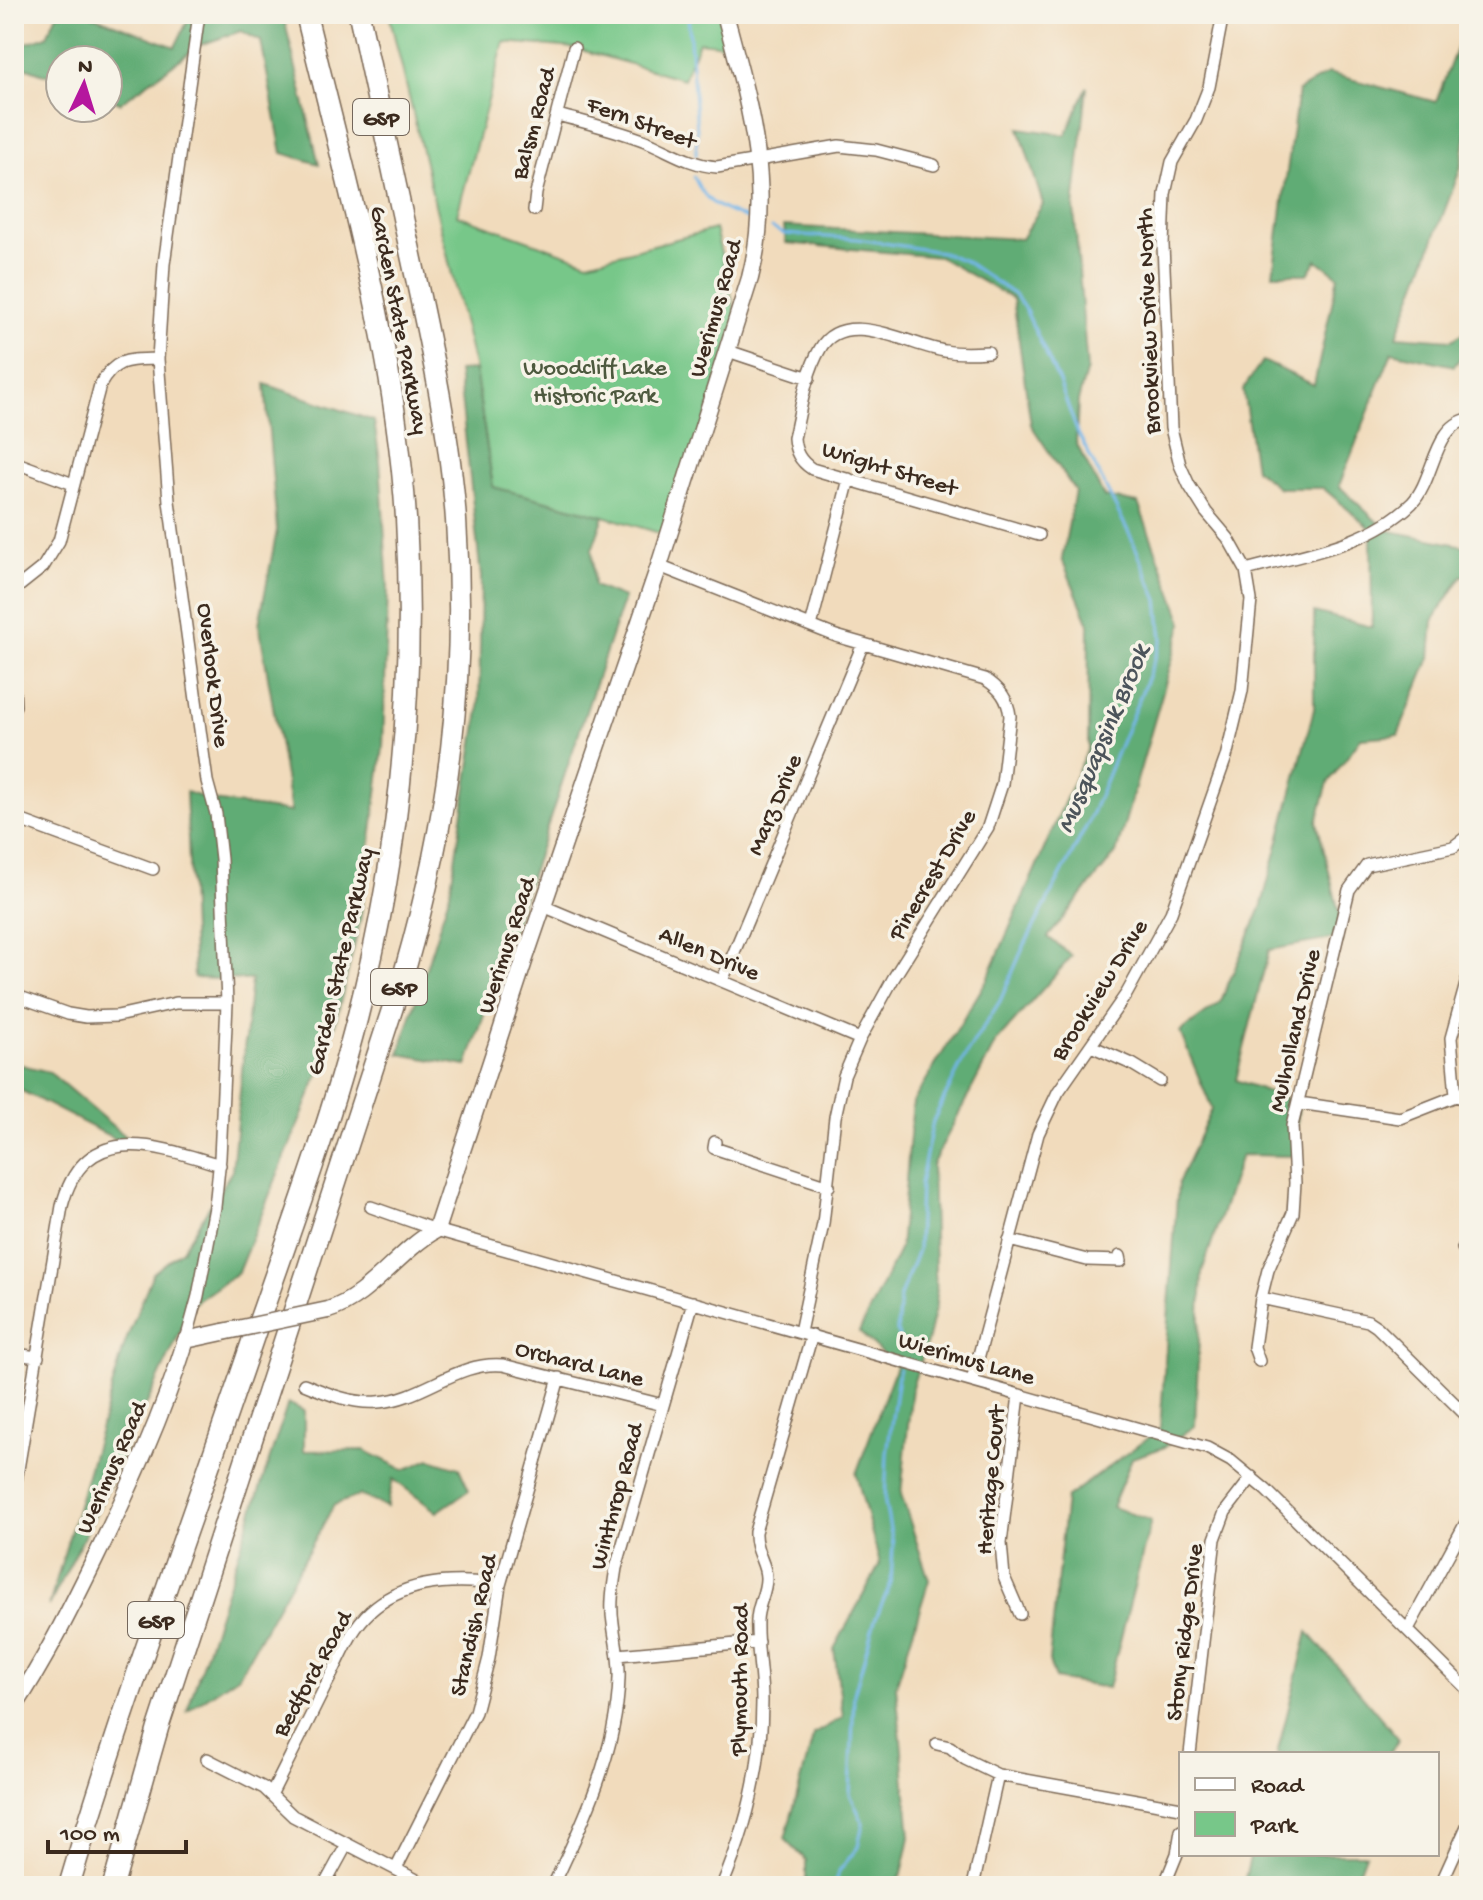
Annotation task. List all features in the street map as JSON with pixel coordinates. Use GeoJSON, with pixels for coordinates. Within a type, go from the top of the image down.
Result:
{"type":"FeatureCollection","features":[{"type":"Feature","properties":{"kind":"highway","name":"Garden State Parkway"},"geometry":{"type":"LineString","coordinates":[[69,1886],[105,1769],[332,1105],[369,972],[395,823],[405,724],[409,622],[406,523],[397,422],[369,275],[306,14]]}},
{"type":"Feature","properties":{"kind":"highway","name":"Garden State Parkway"},"geometry":{"type":"LineString","coordinates":[[113,1886],[158,1728],[405,970],[432,871],[449,773],[460,620],[451,468],[425,318],[359,14]]}},
{"type":"Feature","properties":{"kind":"main road","name":"Werimus Road"},"geometry":{"type":"LineString","coordinates":[[436,1230],[659,566],[757,250],[759,159],[725,14]]}},
{"type":"Feature","properties":{"kind":"main road"},"geometry":{"type":"LineString","coordinates":[[186,1340],[328,1310],[346,1302],[412,1244],[436,1230]]}},
{"type":"Feature","properties":{"kind":"main road","name":"Werimus Road"},"geometry":{"type":"LineString","coordinates":[[14,1707],[50,1649],[119,1510],[161,1413],[186,1340]]}},
{"type":"Feature","properties":{"kind":"street","name":"Overlook Drive"},"geometry":{"type":"LineString","coordinates":[[186,1340],[208,1251],[220,1165],[227,1003],[221,859],[216,814],[207,781],[169,501],[158,359],[164,264],[199,14]]}},
{"type":"Feature","properties":{"kind":"street","name":"Brookview Drive North"},"geometry":{"type":"LineString","coordinates":[[1223,14],[1209,87],[1196,120],[1172,162],[1165,194],[1163,245],[1171,428],[1180,465],[1199,503],[1228,538],[1246,570]]}},
{"type":"Feature","properties":{"kind":"street","name":"Balsm Road"},"geometry":{"type":"LineString","coordinates":[[534,210],[574,48]]}},
{"type":"Feature","properties":{"kind":"street","name":"Fern Street"},"geometry":{"type":"LineString","coordinates":[[558,115],[632,136],[691,163],[717,167],[839,146],[876,150],[934,165]]}},
{"type":"Feature","properties":{"kind":"street"},"geometry":{"type":"LineString","coordinates":[[728,351],[809,378],[821,347],[827,340],[852,328],[944,351],[988,352]]}},
{"type":"Feature","properties":{"kind":"street"},"geometry":{"type":"LineString","coordinates":[[14,590],[30,579],[53,553],[59,541],[100,385],[107,373],[122,361],[158,359]]}},
{"type":"Feature","properties":{"kind":"street","name":"Wright Street"},"geometry":{"type":"LineString","coordinates":[[809,378],[794,438],[797,454],[812,469],[1039,535]]}},
{"type":"Feature","properties":{"kind":"street"},"geometry":{"type":"LineString","coordinates":[[1246,570],[1354,540],[1384,524],[1418,495],[1441,442],[1452,426],[1469,419]]}},
{"type":"Feature","properties":{"kind":"street"},"geometry":{"type":"LineString","coordinates":[[14,462],[73,484]]}},
{"type":"Feature","properties":{"kind":"street"},"geometry":{"type":"LineString","coordinates":[[811,626],[849,479]]}},
{"type":"Feature","properties":{"kind":"street","name":"Pinecrest Drive"},"geometry":{"type":"LineString","coordinates":[[659,566],[811,626],[985,679],[1000,691],[1009,706],[1002,784],[988,827],[893,979],[860,1039],[838,1096],[829,1186],[806,1334]]}},
{"type":"Feature","properties":{"kind":"street","name":"Brookview Drive"},"geometry":{"type":"LineString","coordinates":[[972,1381],[1033,1149],[1048,1111],[1158,941],[1182,885],[1216,788],[1235,724],[1248,652],[1251,600],[1246,570]]}},
{"type":"Feature","properties":{"kind":"street","name":"Marz Drive"},"geometry":{"type":"LineString","coordinates":[[722,981],[863,644]]}},
{"type":"Feature","properties":{"kind":"street"},"geometry":{"type":"LineString","coordinates":[[14,689],[15,706]]}},
{"type":"Feature","properties":{"kind":"street"},"geometry":{"type":"LineString","coordinates":[[14,818],[153,869]]}},
{"type":"Feature","properties":{"kind":"street","name":"Mulholland Drive"},"geometry":{"type":"LineString","coordinates":[[1259,1361],[1254,1347],[1261,1298],[1268,1270],[1293,1213],[1292,1126],[1349,890],[1367,865],[1453,847],[1468,840]]}},
{"type":"Feature","properties":{"kind":"street","name":"Allen Drive"},"geometry":{"type":"LineString","coordinates":[[543,906],[860,1039]]}},
{"type":"Feature","properties":{"kind":"street"},"geometry":{"type":"LineString","coordinates":[[1456,1096],[1451,1038],[1469,973]]}},
{"type":"Feature","properties":{"kind":"street"},"geometry":{"type":"LineString","coordinates":[[14,995],[86,1017],[117,1016],[176,1003],[227,1003]]}},
{"type":"Feature","properties":{"kind":"street"},"geometry":{"type":"LineString","coordinates":[[1091,1046],[1132,1064],[1160,1081]]}},
{"type":"Feature","properties":{"kind":"street"},"geometry":{"type":"LineString","coordinates":[[1299,1103],[1400,1118],[1456,1096],[1469,1100]]}},
{"type":"Feature","properties":{"kind":"street"},"geometry":{"type":"LineString","coordinates":[[715,1142],[714,1148],[829,1186]]}},
{"type":"Feature","properties":{"kind":"street"},"geometry":{"type":"LineString","coordinates":[[14,1493],[62,1206],[79,1169],[100,1152],[134,1144],[171,1150],[220,1165]]}},
{"type":"Feature","properties":{"kind":"street","name":"Wierimus Lane"},"geometry":{"type":"LineString","coordinates":[[371,1207],[436,1230],[1207,1448],[1252,1477],[1469,1691]]}},
{"type":"Feature","properties":{"kind":"street"},"geometry":{"type":"LineString","coordinates":[[1009,1240],[1087,1260],[1121,1261],[1120,1256]]}},
{"type":"Feature","properties":{"kind":"street"},"geometry":{"type":"LineString","coordinates":[[1261,1298],[1368,1321],[1469,1418]]}},
{"type":"Feature","properties":{"kind":"street","name":"Winthrop Road"},"geometry":{"type":"LineString","coordinates":[[553,1886],[584,1820],[606,1755],[619,1691],[618,1655],[612,1621],[613,1585],[693,1302]]}},
{"type":"Feature","properties":{"kind":"street","name":"Plymouth Road"},"geometry":{"type":"LineString","coordinates":[[722,1886],[746,1821],[760,1755],[762,1697],[757,1610],[766,1577],[757,1552],[755,1532],[806,1334]]}},
{"type":"Feature","properties":{"kind":"street"},"geometry":{"type":"LineString","coordinates":[[14,1354],[38,1357]]}},
{"type":"Feature","properties":{"kind":"street","name":"Orchard Lane"},"geometry":{"type":"LineString","coordinates":[[304,1384],[348,1400],[376,1402],[406,1396],[475,1365],[503,1365],[663,1405]]}},
{"type":"Feature","properties":{"kind":"street","name":"Standish Road"},"geometry":{"type":"LineString","coordinates":[[396,1869],[475,1712],[489,1658],[500,1585],[559,1378]]}},
{"type":"Feature","properties":{"kind":"street","name":"Heritage Court"},"geometry":{"type":"LineString","coordinates":[[1019,1395],[1001,1543],[1004,1577],[1020,1614]]}},
{"type":"Feature","properties":{"kind":"street","name":"Stony Ridge Drive"},"geometry":{"type":"LineString","coordinates":[[1190,1752],[1215,1539],[1225,1512],[1252,1477]]}},
{"type":"Feature","properties":{"kind":"street"},"geometry":{"type":"LineString","coordinates":[[1408,1629],[1469,1517]]}},
{"type":"Feature","properties":{"kind":"street","name":"Bedford Road"},"geometry":{"type":"LineString","coordinates":[[272,1793],[352,1634],[372,1611],[398,1593],[431,1583],[471,1580],[500,1585]]}},
{"type":"Feature","properties":{"kind":"street"},"geometry":{"type":"LineString","coordinates":[[618,1655],[758,1642]]}},
{"type":"Feature","properties":{"kind":"street"},"geometry":{"type":"LineString","coordinates":[[937,1744],[950,1747],[965,1759],[998,1775],[1179,1808]]}},
{"type":"Feature","properties":{"kind":"street"},"geometry":{"type":"LineString","coordinates":[[207,1759],[272,1793],[293,1816],[428,1886]]}},
{"type":"Feature","properties":{"kind":"street"},"geometry":{"type":"LineString","coordinates":[[973,1886],[998,1775]]}},
{"type":"Feature","properties":{"kind":"street"},"geometry":{"type":"LineString","coordinates":[[1440,1886],[1469,1822]]}},
{"type":"Feature","properties":{"kind":"street"},"geometry":{"type":"LineString","coordinates":[[1164,1886],[1179,1842]]}},
{"type":"Feature","properties":{"kind":"street"},"geometry":{"type":"LineString","coordinates":[[324,1886],[347,1844]]}},
{"type":"Feature","properties":{"kind":"green space"},"geometry":{"type":"Polygon","coordinates":[[[57,14],[88,14],[175,47],[191,14],[283,14],[319,164],[282,153],[261,41],[241,31],[200,45],[124,100],[124,44],[44,44],[44,74],[14,63],[14,43],[18,46],[47,36],[57,14]]]}},
{"type":"Feature","properties":{"kind":"green space","name":"Woodcliff Lake Historic Park"},"geometry":{"type":"Polygon","coordinates":[[[389,14],[725,14],[734,46],[699,42],[683,79],[574,48],[504,42],[457,215],[588,262],[715,229],[737,318],[669,536],[493,487],[475,370],[389,14]]]}},
{"type":"Feature","properties":{"kind":"green space"},"geometry":{"type":"Polygon","coordinates":[[[1461,36],[1469,37],[1469,117],[1460,170],[1397,336],[1452,340],[1469,329],[1469,347],[1454,366],[1392,352],[1339,486],[1386,530],[1469,547],[1469,575],[1462,576],[1433,621],[1430,658],[1398,735],[1361,738],[1328,783],[1317,822],[1341,921],[1337,938],[1269,950],[1236,1080],[1299,1103],[1294,1156],[1241,1155],[1202,1272],[1195,1426],[1165,1447],[1132,1458],[1112,1507],[1151,1521],[1108,1688],[1055,1679],[1049,1661],[1066,1498],[1160,1429],[1178,1183],[1212,1109],[1180,1032],[1220,1003],[1261,908],[1314,709],[1314,612],[1372,627],[1371,529],[1323,488],[1279,488],[1255,469],[1243,389],[1263,361],[1314,385],[1338,276],[1317,260],[1308,274],[1273,274],[1298,91],[1328,73],[1436,102],[1461,36]]]}},
{"type":"Feature","properties":{"kind":"green space"},"geometry":{"type":"Polygon","coordinates":[[[1087,87],[1074,208],[1087,369],[1078,401],[1076,443],[1104,497],[1138,503],[1183,622],[1116,853],[1048,937],[1072,956],[996,1042],[932,1165],[936,1304],[912,1387],[901,1494],[929,1580],[896,1686],[910,1837],[902,1874],[893,1886],[806,1886],[806,1860],[785,1839],[814,1734],[843,1717],[834,1649],[880,1564],[856,1474],[896,1366],[859,1332],[900,1248],[913,1102],[987,980],[1088,748],[1089,624],[1062,559],[1075,491],[1031,425],[1013,299],[939,257],[786,243],[784,226],[1021,239],[1043,204],[1019,128],[1066,135],[1087,87]]]}},
{"type":"Feature","properties":{"kind":"green space"},"geometry":{"type":"Polygon","coordinates":[[[475,370],[493,487],[604,516],[592,550],[594,586],[624,598],[467,1066],[399,1054],[450,892],[479,711],[481,577],[458,371],[475,370]]]}},
{"type":"Feature","properties":{"kind":"green space"},"geometry":{"type":"Polygon","coordinates":[[[265,384],[374,421],[380,461],[388,588],[383,748],[360,922],[329,1049],[238,1272],[193,1304],[100,1505],[49,1606],[125,1343],[153,1273],[182,1250],[232,1171],[251,980],[194,978],[186,792],[214,801],[291,812],[259,624],[277,530],[265,384]]]}},
{"type":"Feature","properties":{"kind":"green space"},"geometry":{"type":"Polygon","coordinates":[[[14,1063],[49,1072],[134,1144],[127,1145],[14,1087],[14,1063]]]}},
{"type":"Feature","properties":{"kind":"green space"},"geometry":{"type":"Polygon","coordinates":[[[288,1403],[304,1411],[304,1451],[364,1450],[404,1470],[430,1459],[459,1468],[469,1490],[437,1512],[393,1479],[387,1507],[360,1495],[334,1505],[239,1675],[187,1711],[288,1403]]]}},
{"type":"Feature","properties":{"kind":"green space"},"geometry":{"type":"Polygon","coordinates":[[[1308,1632],[1399,1739],[1390,1752],[1278,1752],[1308,1632]]]}},
{"type":"Feature","properties":{"kind":"green space"},"geometry":{"type":"Polygon","coordinates":[[[1250,1856],[1365,1856],[1354,1886],[1243,1886],[1250,1856]]]}},
{"type":"Feature","properties":{"kind":"waterway","name":"Musquapsink Brook"},"geometry":{"type":"LineString","coordinates":[[688,14],[697,130],[696,155]]}},
{"type":"Feature","properties":{"kind":"waterway","name":"Musquapsink Brook"},"geometry":{"type":"LineString","coordinates":[[694,177],[709,200],[747,219]]}},
{"type":"Feature","properties":{"kind":"waterway","name":"Musquapsink Brook"},"geometry":{"type":"LineString","coordinates":[[772,228],[784,234],[858,239],[941,252],[965,261],[1016,296],[1026,311],[1059,382],[1077,431],[1132,539],[1158,600],[1162,639],[1087,825],[1023,948],[1000,1001],[965,1056],[933,1121],[920,1184],[918,1250],[900,1296],[897,1331],[902,1348]]}},
{"type":"Feature","properties":{"kind":"waterway","name":"Musquapsink Brook"},"geometry":{"type":"LineString","coordinates":[[833,1886],[839,1871],[858,1847],[863,1823],[850,1794],[854,1694],[875,1620],[891,1583],[893,1544],[885,1503],[887,1453],[899,1369]]}}]}
